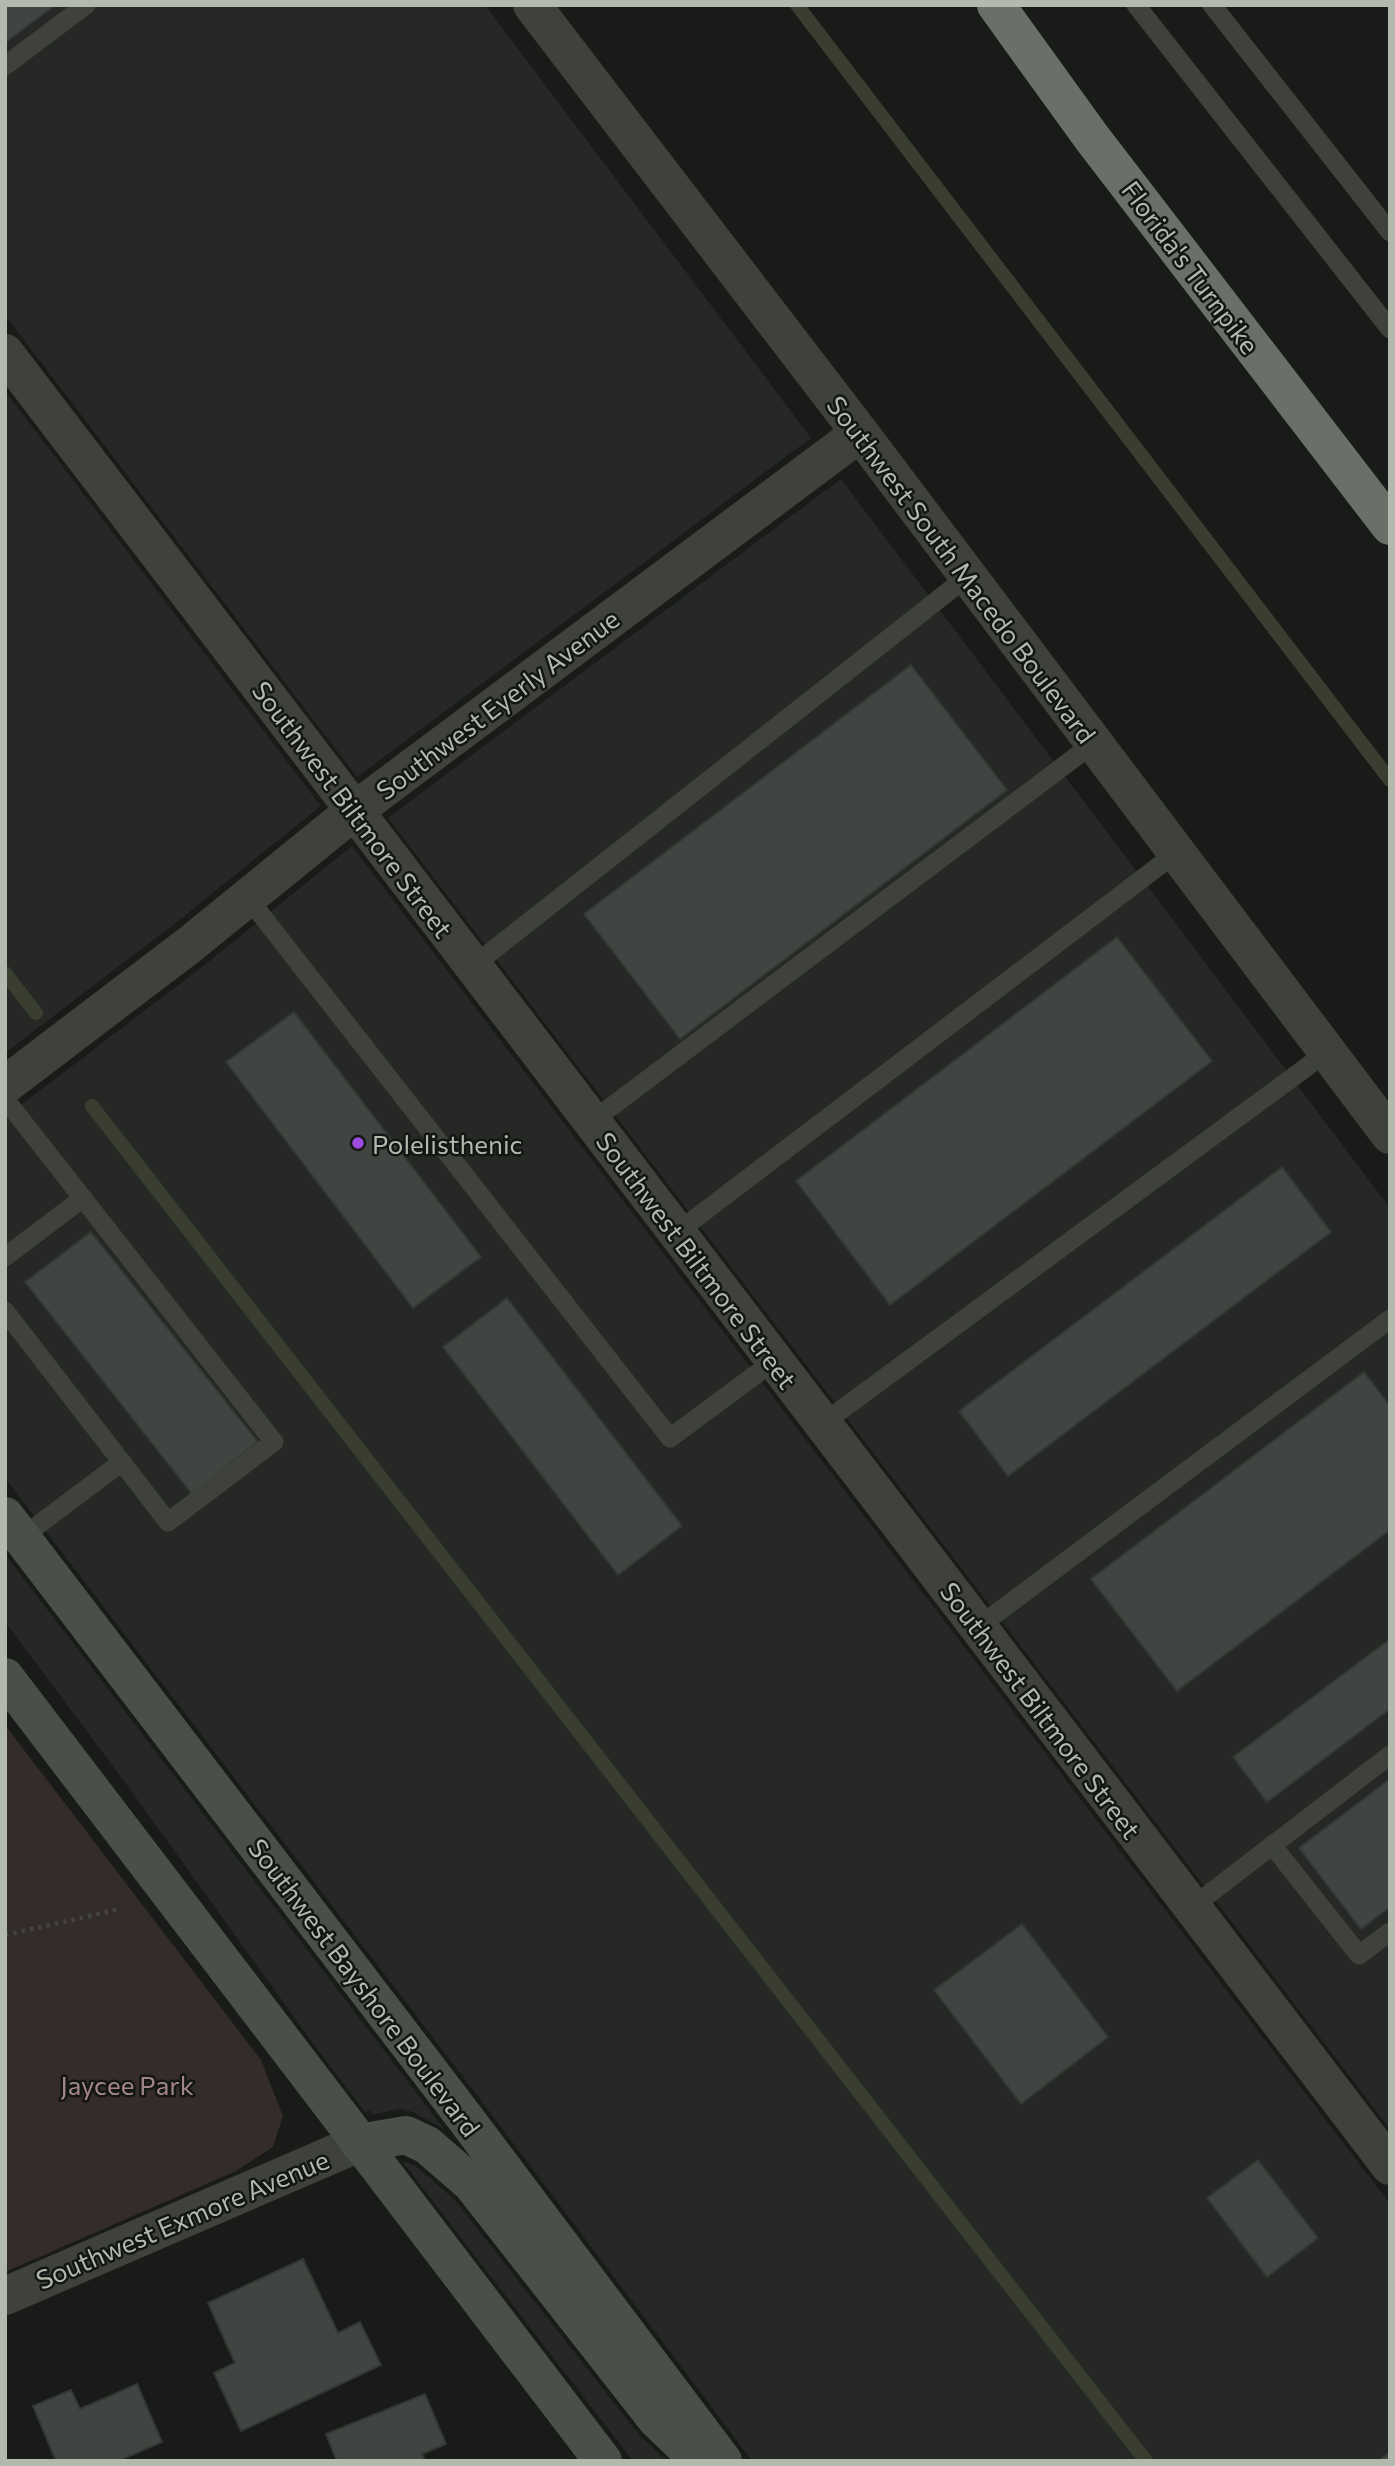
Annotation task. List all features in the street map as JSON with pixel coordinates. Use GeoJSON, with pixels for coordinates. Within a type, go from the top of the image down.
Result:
{"type":"FeatureCollection","features":[{"type":"Feature","properties":{"kind":"highway","name":"Florida's Turnpike"},"geometry":{"type":"LineString","coordinates":[[996,5],[1100,149],[1390,526]]}},
{"type":"Feature","properties":{"kind":"main road","name":"Southwest Bayshore Boulevard"},"geometry":{"type":"LineString","coordinates":[[13,1527],[462,2114],[723,2461]]}},
{"type":"Feature","properties":{"kind":"main road"},"geometry":{"type":"LineString","coordinates":[[5,1677],[603,2461]]}},
{"type":"Feature","properties":{"kind":"main road"},"geometry":{"type":"LineString","coordinates":[[359,2143],[406,2135],[428,2145],[471,2183],[657,2420],[701,2461]]}},
{"type":"Feature","properties":{"kind":"street","name":"Southwest South Macedo Boulevard"},"geometry":{"type":"LineString","coordinates":[[533,5],[1390,1135]]}},
{"type":"Feature","properties":{"kind":"street","name":"Southwest Biltmore Street"},"geometry":{"type":"LineString","coordinates":[[5,353],[1390,2166]]}},
{"type":"Feature","properties":{"kind":"street","name":"Southwest Eyerly Avenue"},"geometry":{"type":"LineString","coordinates":[[5,1085],[248,898],[354,811],[860,433]]}},
{"type":"Feature","properties":{"kind":"street","name":"Southwest Exmore Avenue"},"geometry":{"type":"LineString","coordinates":[[5,2296],[359,2143]]}},
{"type":"Feature","properties":{"kind":"lane"},"geometry":{"type":"LineString","coordinates":[[5,66],[86,5]]}},
{"type":"Feature","properties":{"kind":"lane"},"geometry":{"type":"LineString","coordinates":[[1136,5],[1390,329]]}},
{"type":"Feature","properties":{"kind":"lane"},"geometry":{"type":"LineString","coordinates":[[1212,5],[1390,232]]}},
{"type":"Feature","properties":{"kind":"lane"},"geometry":{"type":"LineString","coordinates":[[473,966],[968,576]]}},
{"type":"Feature","properties":{"kind":"lane"},"geometry":{"type":"LineString","coordinates":[[591,1122],[1094,743]]}},
{"type":"Feature","properties":{"kind":"lane"},"geometry":{"type":"LineString","coordinates":[[677,1233],[1176,853]]}},
{"type":"Feature","properties":{"kind":"lane"},"geometry":{"type":"LineString","coordinates":[[248,898],[670,1438],[775,1361]]}},
{"type":"Feature","properties":{"kind":"lane"},"geometry":{"type":"LineString","coordinates":[[822,1424],[1327,1052]]}},
{"type":"Feature","properties":{"kind":"lane"},"geometry":{"type":"LineString","coordinates":[[5,1099],[274,1442],[168,1522],[5,1311]]}},
{"type":"Feature","properties":{"kind":"lane"},"geometry":{"type":"LineString","coordinates":[[5,1257],[83,1198]]}},
{"type":"Feature","properties":{"kind":"lane"},"geometry":{"type":"LineString","coordinates":[[978,1627],[1390,1319]]}},
{"type":"Feature","properties":{"kind":"lane"},"geometry":{"type":"LineString","coordinates":[[13,1527],[122,1462]]}},
{"type":"Feature","properties":{"kind":"lane"},"geometry":{"type":"LineString","coordinates":[[1192,1907],[1390,1755]]}},
{"type":"Feature","properties":{"kind":"lane"},"geometry":{"type":"LineString","coordinates":[[1272,1845],[1359,1955],[1390,1932]]}},
{"type":"Feature","properties":{"kind":"path"},"geometry":{"type":"LineString","coordinates":[[5,1935],[120,1909]]}},
{"type":"Feature","properties":{"kind":"shaded area"},"geometry":{"type":"Polygon","coordinates":[[[5,5],[485,5],[811,438],[357,777],[5,315],[5,5]]]}},
{"type":"Feature","properties":{"kind":"shaded area"},"geometry":{"type":"Polygon","coordinates":[[[5,391],[321,806],[173,925],[5,1053],[5,391]]]}},
{"type":"Feature","properties":{"kind":"shaded area"},"geometry":{"type":"Polygon","coordinates":[[[841,479],[1390,1208],[1390,2129],[388,818],[841,479]]]}},
{"type":"Feature","properties":{"kind":"shaded area"},"geometry":{"type":"Polygon","coordinates":[[[352,846],[1390,2204],[1390,2461],[752,2461],[480,2099],[5,1478],[5,1117],[202,967],[352,846]]]}},
{"type":"Feature","properties":{"kind":"shaded area"},"geometry":{"type":"Polygon","coordinates":[[[5,1554],[444,2129],[413,2112],[400,2109],[372,2115],[370,2110],[365,2112],[5,1622],[5,1554]]]}},
{"type":"Feature","properties":{"kind":"shaded area"},"geometry":{"type":"Polygon","coordinates":[[[402,2161],[416,2166],[455,2200],[640,2436],[667,2461],[633,2461],[402,2161]]]}},
{"type":"Feature","properties":{"kind":"green space","name":"Jaycee Park"},"geometry":{"type":"Polygon","coordinates":[[[5,1725],[261,2060],[283,2116],[273,2147],[236,2171],[5,2272],[5,1725]]]}},
{"type":"Feature","properties":{"kind":"building"},"geometry":{"type":"Polygon","coordinates":[[[5,5],[55,5],[5,43],[5,5]]]}},
{"type":"Feature","properties":{"kind":"building"},"geometry":{"type":"Polygon","coordinates":[[[911,665],[1007,790],[680,1039],[584,914],[911,665]]]}},
{"type":"Feature","properties":{"kind":"building"},"geometry":{"type":"Polygon","coordinates":[[[1117,937],[1212,1061],[890,1305],[796,1181],[1117,937]]]}},
{"type":"Feature","properties":{"kind":"building"},"geometry":{"type":"Polygon","coordinates":[[[294,1012],[481,1257],[413,1308],[226,1062],[294,1012]]]}},
{"type":"Feature","properties":{"kind":"building"},"geometry":{"type":"Polygon","coordinates":[[[1282,1167],[1331,1232],[1008,1476],[959,1411],[1282,1167]]]}},
{"type":"Feature","properties":{"kind":"building"},"geometry":{"type":"Polygon","coordinates":[[[91,1232],[258,1442],[192,1494],[25,1282],[91,1232]]]}},
{"type":"Feature","properties":{"kind":"building"},"geometry":{"type":"Polygon","coordinates":[[[507,1298],[682,1526],[618,1575],[443,1347],[507,1298]]]}},
{"type":"Feature","properties":{"kind":"building"},"geometry":{"type":"Polygon","coordinates":[[[1364,1372],[1390,1406],[1390,1530],[1177,1691],[1091,1579],[1364,1372]]]}},
{"type":"Feature","properties":{"kind":"building"},"geometry":{"type":"Polygon","coordinates":[[[1390,1639],[1390,1709],[1267,1802],[1233,1757],[1390,1639]]]}},
{"type":"Feature","properties":{"kind":"building"},"geometry":{"type":"Polygon","coordinates":[[[1390,1779],[1390,1907],[1361,1929],[1299,1848],[1390,1779]]]}},
{"type":"Feature","properties":{"kind":"building"},"geometry":{"type":"Polygon","coordinates":[[[1022,1924],[1108,2037],[1021,2104],[934,1990],[1022,1924]]]}},
{"type":"Feature","properties":{"kind":"building"},"geometry":{"type":"Polygon","coordinates":[[[1258,2160],[1318,2238],[1267,2277],[1207,2198],[1258,2160]]]}},
{"type":"Feature","properties":{"kind":"building"},"geometry":{"type":"Polygon","coordinates":[[[303,2259],[338,2333],[360,2322],[381,2365],[241,2431],[214,2373],[235,2363],[208,2303],[303,2259]]]}},
{"type":"Feature","properties":{"kind":"building"},"geometry":{"type":"Polygon","coordinates":[[[137,2384],[162,2442],[118,2461],[56,2461],[33,2406],[71,2390],[80,2409],[137,2384]]]}},
{"type":"Feature","properties":{"kind":"building"},"geometry":{"type":"Polygon","coordinates":[[[425,2394],[446,2444],[422,2454],[425,2461],[337,2461],[326,2434],[425,2394]]]}},
{"type":"Feature","properties":{"kind":"building"},"geometry":{"type":"Polygon","coordinates":[[[1390,2452],[1390,2461],[1378,2461],[1390,2452]]]}},
{"type":"Feature","properties":{"kind":"waterway"},"geometry":{"type":"LineString","coordinates":[[797,5],[1390,780]]}},
{"type":"Feature","properties":{"kind":"waterway"},"geometry":{"type":"LineString","coordinates":[[5,973],[36,1013]]}},
{"type":"Feature","properties":{"kind":"waterway"},"geometry":{"type":"LineString","coordinates":[[92,1106],[1146,2461]]}},
{"type":"Feature","properties":{"kind":"place","name":"Polelisthenic"},"geometry":{"type":"Point","coordinates":[358,1143]}}]}
